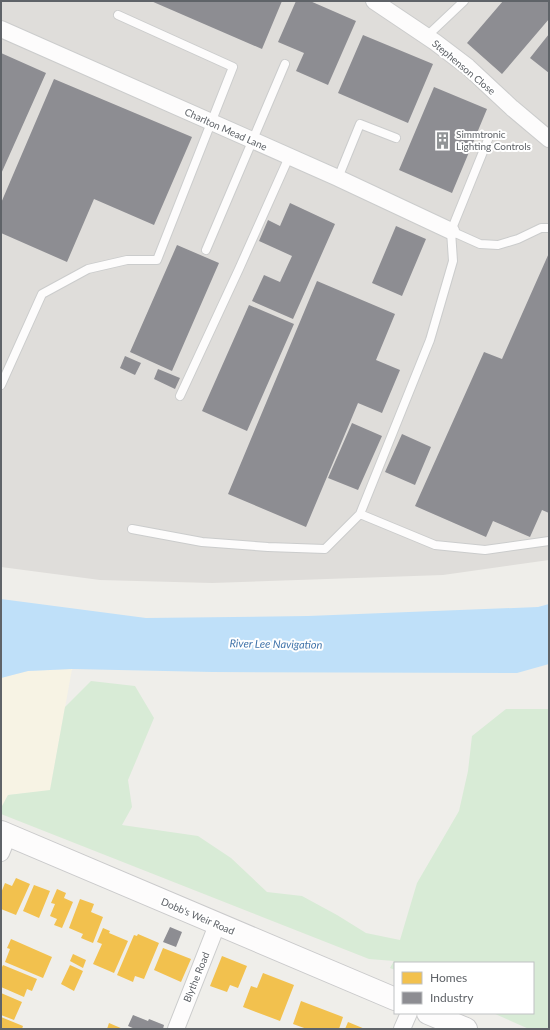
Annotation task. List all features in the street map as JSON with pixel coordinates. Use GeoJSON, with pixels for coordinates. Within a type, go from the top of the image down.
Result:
{"type":"FeatureCollection","features":[{"type":"Feature","properties":{"kind":"street","name":"Stephenson Close"},"geometry":{"type":"LineString","coordinates":[[374,1],[427,36],[468,67],[512,108],[549,139]]}},
{"type":"Feature","properties":{"kind":"street","name":"Charlton Mead Lane"},"geometry":{"type":"LineString","coordinates":[[1,29],[338,178],[450,231]]}},
{"type":"Feature","properties":{"kind":"street","name":"Dobb's Weir Road"},"geometry":{"type":"LineString","coordinates":[[3,840],[217,925],[394,999]]}},
{"type":"Feature","properties":{"kind":"street","name":"Blythe Road"},"geometry":{"type":"LineString","coordinates":[[176,1029],[217,925]]}},
{"type":"Feature","properties":{"kind":"street"},"geometry":{"type":"LineString","coordinates":[[402,1029],[409,1014]]}},
{"type":"Feature","properties":{"kind":"street"},"geometry":{"type":"LineString","coordinates":[[430,1014],[466,1029]]}},
{"type":"Feature","properties":{"kind":"lane"},"geometry":{"type":"LineString","coordinates":[[427,36],[464,1]]}},
{"type":"Feature","properties":{"kind":"lane"},"geometry":{"type":"LineString","coordinates":[[1,385],[42,294],[88,269],[127,260],[157,260],[233,67],[118,15]]}},
{"type":"Feature","properties":{"kind":"lane"},"geometry":{"type":"LineString","coordinates":[[206,250],[285,64]]}},
{"type":"Feature","properties":{"kind":"lane"},"geometry":{"type":"LineString","coordinates":[[338,178],[360,124],[396,138]]}},
{"type":"Feature","properties":{"kind":"lane"},"geometry":{"type":"LineString","coordinates":[[132,529],[202,542],[268,547],[325,549],[360,514],[430,340],[453,261],[450,231],[489,137]]}},
{"type":"Feature","properties":{"kind":"lane"},"geometry":{"type":"LineString","coordinates":[[180,396],[290,157]]}},
{"type":"Feature","properties":{"kind":"lane"},"geometry":{"type":"LineString","coordinates":[[450,231],[480,244],[498,245],[518,239],[541,228],[549,228]]}},
{"type":"Feature","properties":{"kind":"lane"},"geometry":{"type":"LineString","coordinates":[[360,514],[435,545],[485,550],[549,541]]}},
{"type":"Feature","properties":{"kind":"shaded area"},"geometry":{"type":"Polygon","coordinates":[[[1,1],[549,1],[549,560],[443,575],[212,583],[100,580],[1,567],[1,1]]]}},
{"type":"Feature","properties":{"kind":"shaded area"},"geometry":{"type":"Polygon","coordinates":[[[72,669],[50,791],[8,795],[1,808],[1,678],[28,671],[72,669]]]}},
{"type":"Feature","properties":{"kind":"green space"},"geometry":{"type":"Polygon","coordinates":[[[91,681],[135,686],[154,718],[128,780],[132,807],[122,825],[198,836],[231,858],[267,892],[302,896],[366,933],[400,940],[417,883],[459,811],[468,771],[472,736],[506,709],[549,709],[549,1029],[529,1029],[495,1014],[534,1014],[534,962],[394,962],[394,970],[390,968],[394,961],[369,959],[1,814],[1,808],[8,795],[50,790],[65,707],[91,681]]]}},
{"type":"Feature","properties":{"kind":"water","name":"River Lee Navigation"},"geometry":{"type":"Polygon","coordinates":[[[1,599],[146,618],[308,616],[538,607],[549,604],[549,664],[517,673],[212,672],[72,669],[28,671],[1,678],[1,599]]]}},
{"type":"Feature","properties":{"kind":"building: Homes"},"geometry":{"type":"Polygon","coordinates":[[[16,878],[30,884],[16,915],[1,909],[1,893],[5,883],[12,886],[16,878]]]}},
{"type":"Feature","properties":{"kind":"building: Homes"},"geometry":{"type":"Polygon","coordinates":[[[34,885],[50,891],[39,918],[23,911],[34,885]]]}},
{"type":"Feature","properties":{"kind":"building: Homes"},"geometry":{"type":"Polygon","coordinates":[[[57,889],[66,893],[64,898],[73,902],[62,928],[54,925],[57,919],[50,916],[55,904],[51,903],[57,889]]]}},
{"type":"Feature","properties":{"kind":"building: Homes"},"geometry":{"type":"Polygon","coordinates":[[[80,899],[94,904],[91,912],[103,917],[93,943],[81,938],[83,934],[69,928],[80,899]]]}},
{"type":"Feature","properties":{"kind":"building: Homes"},"geometry":{"type":"Polygon","coordinates":[[[103,928],[110,931],[109,933],[128,941],[114,973],[93,964],[102,944],[97,942],[103,928]]]}},
{"type":"Feature","properties":{"kind":"building: Homes"},"geometry":{"type":"Polygon","coordinates":[[[138,934],[159,943],[144,979],[135,976],[133,982],[117,975],[134,935],[137,936],[138,934]]]}},
{"type":"Feature","properties":{"kind":"building: Homes"},"geometry":{"type":"Polygon","coordinates":[[[11,939],[52,957],[43,978],[5,962],[10,949],[7,948],[11,939]]]}},
{"type":"Feature","properties":{"kind":"building: Homes"},"geometry":{"type":"Polygon","coordinates":[[[163,948],[191,959],[181,982],[154,970],[163,948]]]}},
{"type":"Feature","properties":{"kind":"building: Homes"},"geometry":{"type":"Polygon","coordinates":[[[73,954],[86,960],[83,968],[70,961],[73,954]]]}},
{"type":"Feature","properties":{"kind":"building: Homes"},"geometry":{"type":"Polygon","coordinates":[[[222,956],[247,966],[238,988],[230,985],[227,992],[210,986],[222,956]]]}},
{"type":"Feature","properties":{"kind":"building: Homes"},"geometry":{"type":"Polygon","coordinates":[[[3,965],[37,979],[32,991],[27,989],[24,997],[1,987],[1,969],[3,965]]]}},
{"type":"Feature","properties":{"kind":"building: Homes"},"geometry":{"type":"Polygon","coordinates":[[[70,965],[83,971],[74,991],[61,984],[70,965]]]}},
{"type":"Feature","properties":{"kind":"building: Homes"},"geometry":{"type":"Polygon","coordinates":[[[263,973],[294,985],[280,1021],[243,1007],[251,986],[257,988],[263,973]]]}},
{"type":"Feature","properties":{"kind":"building: Homes"},"geometry":{"type":"Polygon","coordinates":[[[1,993],[22,1002],[14,1020],[1,1015],[1,993]]]}},
{"type":"Feature","properties":{"kind":"building: Homes"},"geometry":{"type":"Polygon","coordinates":[[[301,1001],[343,1017],[339,1029],[307,1029],[293,1024],[301,1001]]]}},
{"type":"Feature","properties":{"kind":"building: Homes"},"geometry":{"type":"Polygon","coordinates":[[[1,1017],[23,1026],[22,1029],[1,1029],[1,1017]]]}},
{"type":"Feature","properties":{"kind":"building: Homes"},"geometry":{"type":"Polygon","coordinates":[[[348,1022],[365,1029],[345,1029],[348,1022]]]}},
{"type":"Feature","properties":{"kind":"building: Homes"},"geometry":{"type":"Polygon","coordinates":[[[109,1023],[123,1029],[107,1029],[109,1023]]]}},
{"type":"Feature","properties":{"kind":"building: Industry"},"geometry":{"type":"Polygon","coordinates":[[[151,1],[282,1],[262,49],[151,1]]]}},
{"type":"Feature","properties":{"kind":"building: Industry"},"geometry":{"type":"Polygon","coordinates":[[[296,1],[310,1],[356,21],[328,85],[296,71],[304,53],[278,42],[296,1]]]}},
{"type":"Feature","properties":{"kind":"building: Industry"},"geometry":{"type":"Polygon","coordinates":[[[503,1],[549,1],[549,19],[502,74],[467,43],[503,1]]]}},
{"type":"Feature","properties":{"kind":"building: Industry"},"geometry":{"type":"Polygon","coordinates":[[[549,34],[549,73],[530,58],[549,34]]]}},
{"type":"Feature","properties":{"kind":"building: Industry"},"geometry":{"type":"Polygon","coordinates":[[[363,35],[433,64],[408,123],[338,93],[363,35]]]}},
{"type":"Feature","properties":{"kind":"building: Industry"},"geometry":{"type":"Polygon","coordinates":[[[1,53],[46,73],[1,174],[1,53]]]}},
{"type":"Feature","properties":{"kind":"building: Industry"},"geometry":{"type":"Polygon","coordinates":[[[54,79],[192,137],[154,225],[94,199],[67,262],[1,233],[1,203],[54,79]]]}},
{"type":"Feature","properties":{"kind":"building: Industry","name":"Simmtronic Lighting Controls"},"geometry":{"type":"Polygon","coordinates":[[[434,87],[487,109],[452,193],[399,170],[434,87]]]}},
{"type":"Feature","properties":{"kind":"building: Industry"},"geometry":{"type":"Polygon","coordinates":[[[290,203],[335,224],[293,319],[252,301],[264,275],[280,282],[292,256],[259,241],[268,220],[280,226],[290,203]]]}},
{"type":"Feature","properties":{"kind":"building: Industry"},"geometry":{"type":"Polygon","coordinates":[[[396,226],[426,239],[402,296],[372,283],[396,226]]]}},
{"type":"Feature","properties":{"kind":"building: Industry"},"geometry":{"type":"Polygon","coordinates":[[[177,245],[219,263],[172,371],[130,352],[177,245]]]}},
{"type":"Feature","properties":{"kind":"building: Industry"},"geometry":{"type":"Polygon","coordinates":[[[549,253],[549,513],[542,510],[530,537],[493,521],[486,537],[415,506],[484,352],[502,359],[549,253]]]}},
{"type":"Feature","properties":{"kind":"building: Industry"},"geometry":{"type":"Polygon","coordinates":[[[317,281],[395,314],[376,360],[400,370],[382,413],[358,403],[306,527],[228,494],[317,281]]]}},
{"type":"Feature","properties":{"kind":"building: Industry"},"geometry":{"type":"Polygon","coordinates":[[[249,305],[294,324],[247,431],[202,411],[249,305]]]}},
{"type":"Feature","properties":{"kind":"building: Industry"},"geometry":{"type":"Polygon","coordinates":[[[125,356],[141,363],[135,375],[120,368],[125,356]]]}},
{"type":"Feature","properties":{"kind":"building: Industry"},"geometry":{"type":"Polygon","coordinates":[[[158,369],[180,378],[175,389],[154,379],[158,369]]]}},
{"type":"Feature","properties":{"kind":"building: Industry"},"geometry":{"type":"Polygon","coordinates":[[[352,423],[382,436],[358,490],[328,478],[352,423]]]}},
{"type":"Feature","properties":{"kind":"building: Industry"},"geometry":{"type":"Polygon","coordinates":[[[402,434],[431,447],[415,485],[385,472],[402,434]]]}},
{"type":"Feature","properties":{"kind":"building: Industry"},"geometry":{"type":"Polygon","coordinates":[[[170,927],[182,932],[176,947],[163,942],[170,927]]]}},
{"type":"Feature","properties":{"kind":"building: Industry"},"geometry":{"type":"Polygon","coordinates":[[[133,1015],[164,1025],[163,1029],[135,1029],[128,1026],[133,1015]]]}},
{"type":"Feature","properties":{"kind":"place","name":"Simmtronic Lighting Controls"},"geometry":{"type":"Point","coordinates":[443,140]}}]}
